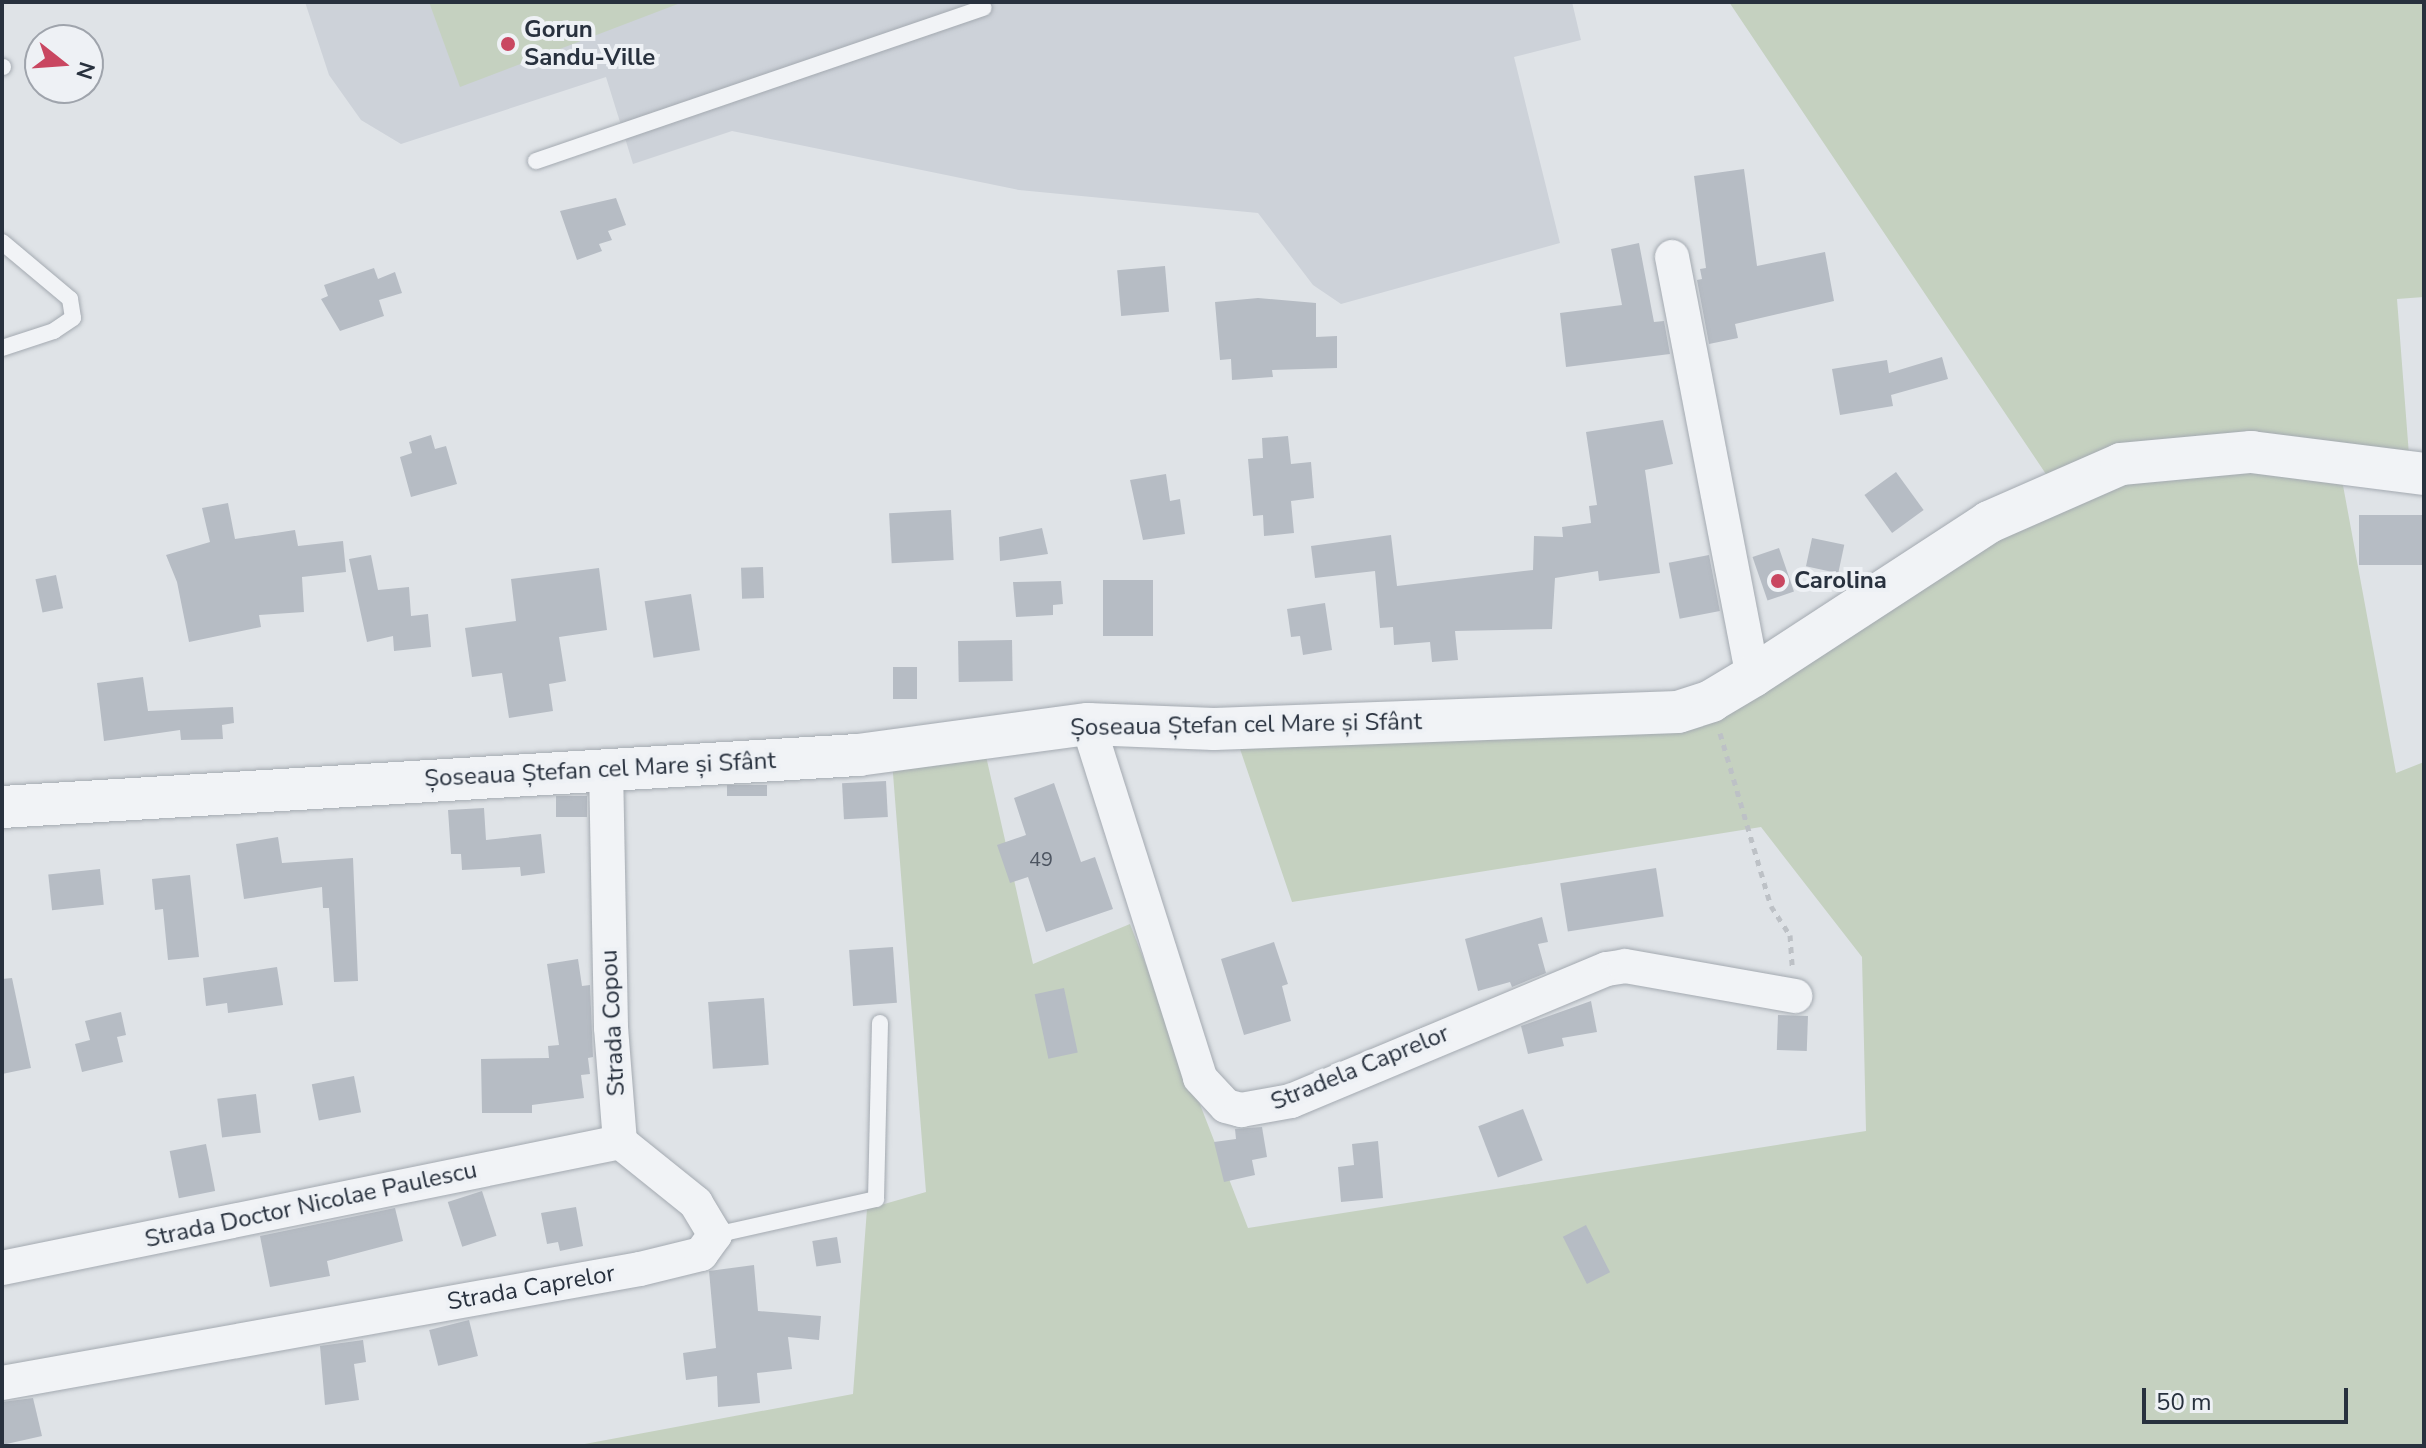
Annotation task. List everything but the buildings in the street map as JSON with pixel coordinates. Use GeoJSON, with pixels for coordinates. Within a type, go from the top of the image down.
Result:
{"type":"FeatureCollection","features":[{"type":"Feature","properties":{"kind":"street"},"geometry":{"type":"LineString","coordinates":[[1672,257],[1753,676]]}},
{"type":"Feature","properties":{"kind":"street","name":"Șoseaua Ștefan cel Mare și Sfânt"},"geometry":{"type":"LineString","coordinates":[[2,807],[858,755],[1088,724],[1214,729],[1678,712],[1711,701],[1753,676],[1989,522],[2121,464],[2251,452],[2424,474]]}},
{"type":"Feature","properties":{"kind":"street","name":"Stradela Caprelor"},"geometry":{"type":"LineString","coordinates":[[1088,724],[1200,1078],[1226,1106],[1241,1110],[1291,1101],[1607,969],[1625,966],[1795,996]]}},
{"type":"Feature","properties":{"kind":"street","name":"Strada Copou"},"geometry":{"type":"LineString","coordinates":[[606,768],[611,1027],[620,1142]]}},
{"type":"Feature","properties":{"kind":"street"},"geometry":{"type":"LineString","coordinates":[[620,1142],[696,1203],[715,1235]]}},
{"type":"Feature","properties":{"kind":"street","name":"Strada Doctor Nicolae Paulescu"},"geometry":{"type":"LineString","coordinates":[[2,1268],[620,1142]]}},
{"type":"Feature","properties":{"kind":"street","name":"Strada Caprelor"},"geometry":{"type":"LineString","coordinates":[[2,1383],[640,1269],[701,1254],[715,1235]]}},
{"type":"Feature","properties":{"kind":"lane"},"geometry":{"type":"LineString","coordinates":[[536,161],[984,8]]}},
{"type":"Feature","properties":{"kind":"lane"},"geometry":{"type":"LineString","coordinates":[[2,242],[70,299],[73,318],[54,331],[2,348]]}},
{"type":"Feature","properties":{"kind":"lane","name":"Strada Caprelor"},"geometry":{"type":"LineString","coordinates":[[715,1235],[876,1199],[880,1023]]}},
{"type":"Feature","properties":{"kind":"path"},"geometry":{"type":"LineString","coordinates":[[1711,701],[1771,906],[1790,935],[1795,996]]}},
{"type":"Feature","properties":{"kind":"shaded area"},"geometry":{"type":"Polygon","coordinates":[[[305,2],[1572,2],[1581,40],[1514,57],[1560,243],[1341,304],[1313,285],[1258,213],[1019,190],[732,131],[633,164],[606,77],[401,144],[361,120],[329,75],[305,2]]]}},
{"type":"Feature","properties":{"kind":"green space","name":"Gorun Sandu-Ville"},"geometry":{"type":"Polygon","coordinates":[[[429,2],[683,2],[460,87],[429,2]]]}},
{"type":"Feature","properties":{"kind":"green space"},"geometry":{"type":"Polygon","coordinates":[[[1729,2],[2424,2],[2424,297],[2397,299],[2410,468],[2250,446],[2052,483],[1729,2]]]}},
{"type":"Feature","properties":{"kind":"green space"},"geometry":{"type":"Polygon","coordinates":[[[2340,469],[2396,773],[2424,762],[2424,1446],[574,1446],[853,1394],[867,1209],[926,1192],[892,761],[986,756],[1033,964],[1130,924],[1248,1228],[1866,1131],[1862,957],[1761,827],[1292,902],[1240,749],[1735,709],[1990,527],[2122,471],[2340,469]]]}},
{"type":"Feature","properties":{"kind":"place","name":"Gorun Sandu-Ville"},"geometry":{"type":"Point","coordinates":[508,44]}},
{"type":"Feature","properties":{"kind":"place","name":"Carolina"},"geometry":{"type":"Point","coordinates":[1778,581]}}]}
